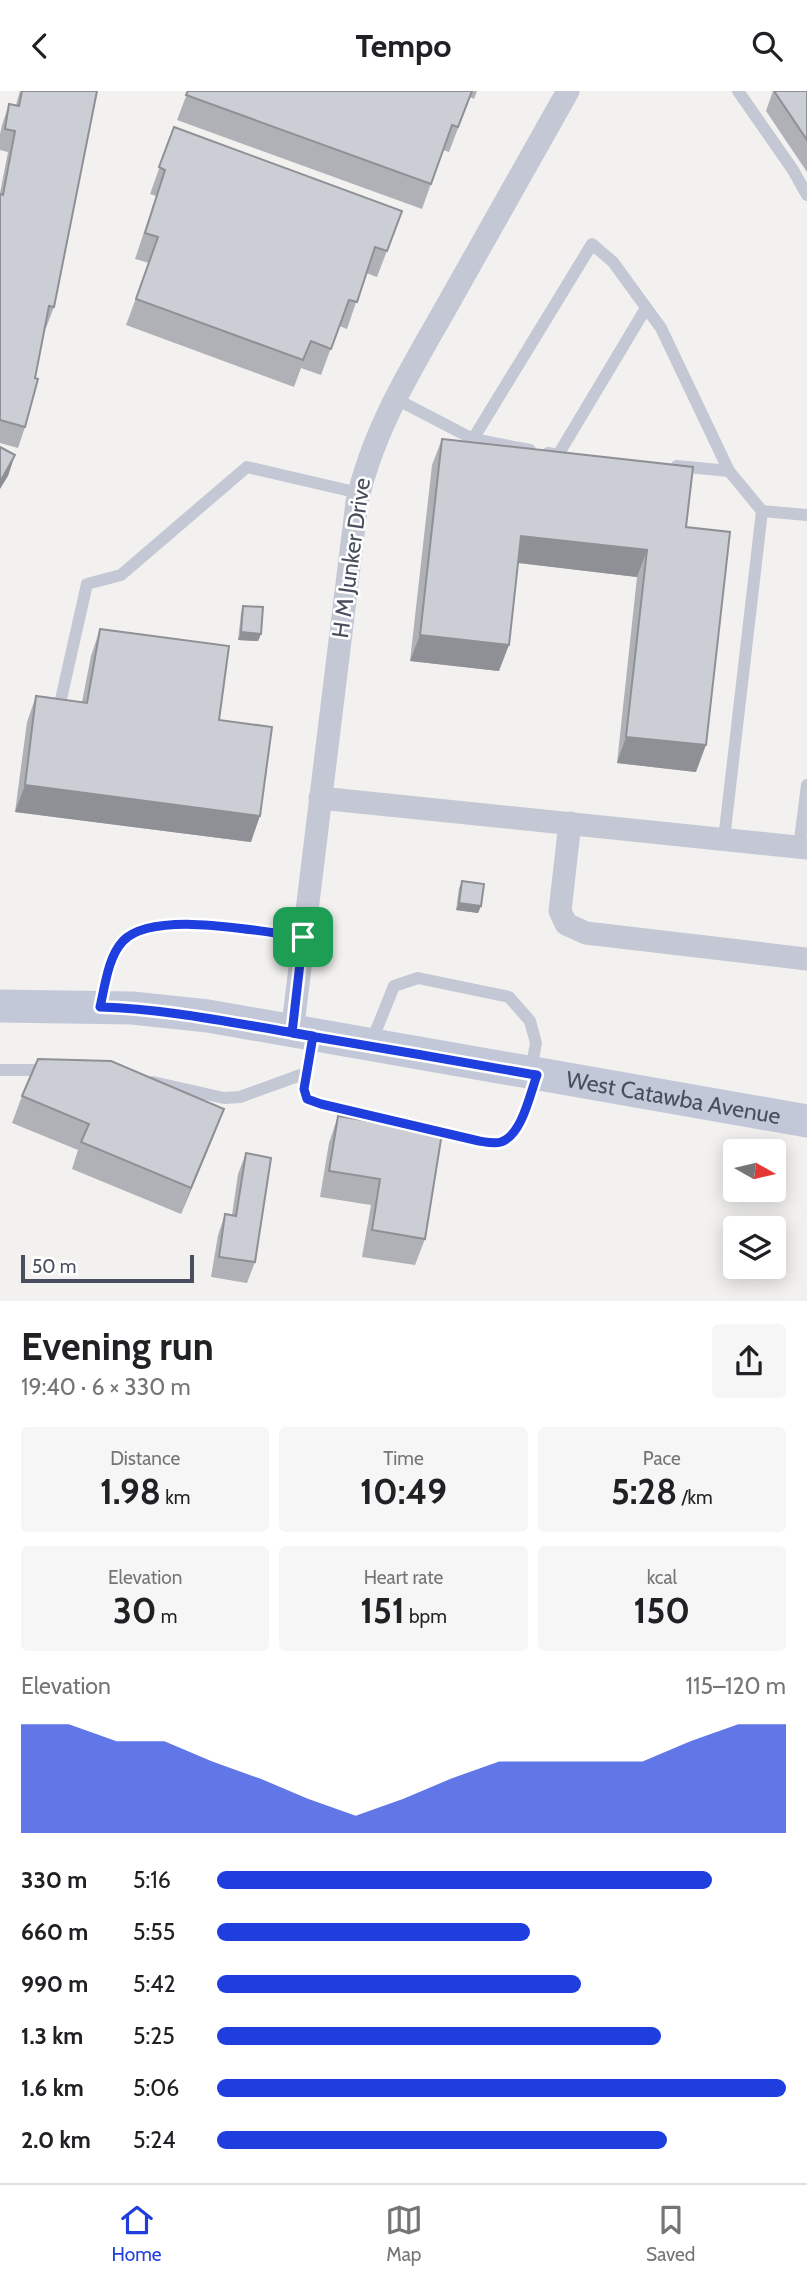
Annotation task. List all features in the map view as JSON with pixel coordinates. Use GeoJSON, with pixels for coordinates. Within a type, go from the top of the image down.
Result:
{"type":"FeatureCollection","features":[{"type":"Feature","properties":{"kind":"main road","name":"West Catawba Avenue"},"geometry":{"type":"LineString","coordinates":[[0,1006],[132,1008],[208,1017],[807,1121]]}},
{"type":"Feature","properties":{"kind":"street","name":"H M Junker Drive"},"geometry":{"type":"LineString","coordinates":[[302,1035],[303,937],[359,493],[365,466],[396,399],[568,91]]}},
{"type":"Feature","properties":{"kind":"street"},"geometry":{"type":"LineString","coordinates":[[320,798],[803,847]]}},
{"type":"Feature","properties":{"kind":"street"},"geometry":{"type":"LineString","coordinates":[[570,823],[560,911],[566,924],[586,933],[807,959]]}},
{"type":"Feature","properties":{"kind":"lane"},"geometry":{"type":"LineString","coordinates":[[738,91],[793,170],[807,195]]}},
{"type":"Feature","properties":{"kind":"lane"},"geometry":{"type":"LineString","coordinates":[[474,439],[592,244],[613,262],[661,328],[729,471],[762,511],[807,515]]}},
{"type":"Feature","properties":{"kind":"lane"},"geometry":{"type":"LineString","coordinates":[[396,399],[474,439],[565,456],[646,308]]}},
{"type":"Feature","properties":{"kind":"lane"},"geometry":{"type":"LineString","coordinates":[[663,465],[729,471]]}},
{"type":"Feature","properties":{"kind":"lane"},"geometry":{"type":"LineString","coordinates":[[61,699],[87,585],[121,575],[247,467],[359,493]]}},
{"type":"Feature","properties":{"kind":"lane"},"geometry":{"type":"LineString","coordinates":[[724,839],[762,511]]}},
{"type":"Feature","properties":{"kind":"lane"},"geometry":{"type":"LineString","coordinates":[[803,847],[807,785]]}},
{"type":"Feature","properties":{"kind":"lane"},"geometry":{"type":"LineString","coordinates":[[100,1007],[111,963],[121,942],[136,930],[166,924],[204,925],[303,937]]}},
{"type":"Feature","properties":{"kind":"lane"},"geometry":{"type":"LineString","coordinates":[[302,1035],[306,1073],[304,1089],[307,1099],[466,1139],[498,1143],[511,1137],[523,1115],[533,1074],[536,1043],[530,1021],[509,997],[418,978],[394,986],[370,1046]]}},
{"type":"Feature","properties":{"kind":"lane"},"geometry":{"type":"LineString","coordinates":[[0,1069],[65,1071]]}},
{"type":"Feature","properties":{"kind":"lane"},"geometry":{"type":"LineString","coordinates":[[142,1080],[224,1098],[240,1097],[306,1073]]}},
{"type":"Feature","properties":{"kind":"building"},"geometry":{"type":"Polygon","coordinates":[[[22,91],[97,91],[54,307],[49,306],[35,378],[38,379],[25,427],[0,420],[0,194],[3,195],[15,131],[5,129],[9,104],[19,106],[22,91]]]}},
{"type":"Feature","properties":{"kind":"building"},"geometry":{"type":"Polygon","coordinates":[[[188,91],[472,91],[458,127],[452,125],[431,184],[186,95],[188,91]]]}},
{"type":"Feature","properties":{"kind":"building"},"geometry":{"type":"Polygon","coordinates":[[[774,91],[807,91],[807,140],[774,91]]]}},
{"type":"Feature","properties":{"kind":"building"},"geometry":{"type":"Polygon","coordinates":[[[174,127],[402,211],[387,251],[375,247],[357,302],[349,300],[331,349],[311,341],[303,360],[136,299],[158,237],[145,233],[165,170],[159,167],[174,127]]]}},
{"type":"Feature","properties":{"kind":"building"},"geometry":{"type":"Polygon","coordinates":[[[442,439],[693,467],[686,527],[730,532],[706,745],[626,737],[647,550],[521,536],[509,645],[420,635],[442,439]]]}},
{"type":"Feature","properties":{"kind":"building"},"geometry":{"type":"Polygon","coordinates":[[[0,447],[15,455],[0,482],[0,447]]]}},
{"type":"Feature","properties":{"kind":"building"},"geometry":{"type":"Polygon","coordinates":[[[243,606],[263,607],[261,634],[241,632],[243,606]]]}},
{"type":"Feature","properties":{"kind":"building"},"geometry":{"type":"Polygon","coordinates":[[[100,629],[229,646],[219,720],[272,727],[260,816],[25,785],[36,696],[87,703],[100,629]]]}},
{"type":"Feature","properties":{"kind":"building"},"geometry":{"type":"Polygon","coordinates":[[[462,881],[484,884],[481,906],[459,903],[462,881]]]}},
{"type":"Feature","properties":{"kind":"building"},"geometry":{"type":"Polygon","coordinates":[[[38,1059],[111,1061],[224,1109],[191,1188],[81,1142],[89,1124],[22,1096],[38,1059]]]}},
{"type":"Feature","properties":{"kind":"building"},"geometry":{"type":"Polygon","coordinates":[[[338,1116],[442,1133],[425,1239],[372,1230],[380,1179],[329,1171],[338,1116]]]}},
{"type":"Feature","properties":{"kind":"building"},"geometry":{"type":"Polygon","coordinates":[[[246,1153],[271,1158],[255,1262],[219,1257],[225,1214],[236,1216],[246,1153]]]}},
{"type":"Feature","properties":{"kind":"route"},"geometry":{"type":"LineString","coordinates":[[303,937],[204,925],[166,924],[136,930],[121,942],[111,963],[100,1007],[208,1017],[292,1033],[313,1036],[304,1089],[307,1099],[479,1141],[498,1143],[511,1137],[523,1115],[537,1075],[313,1036],[292,1033],[303,937]]}}]}
